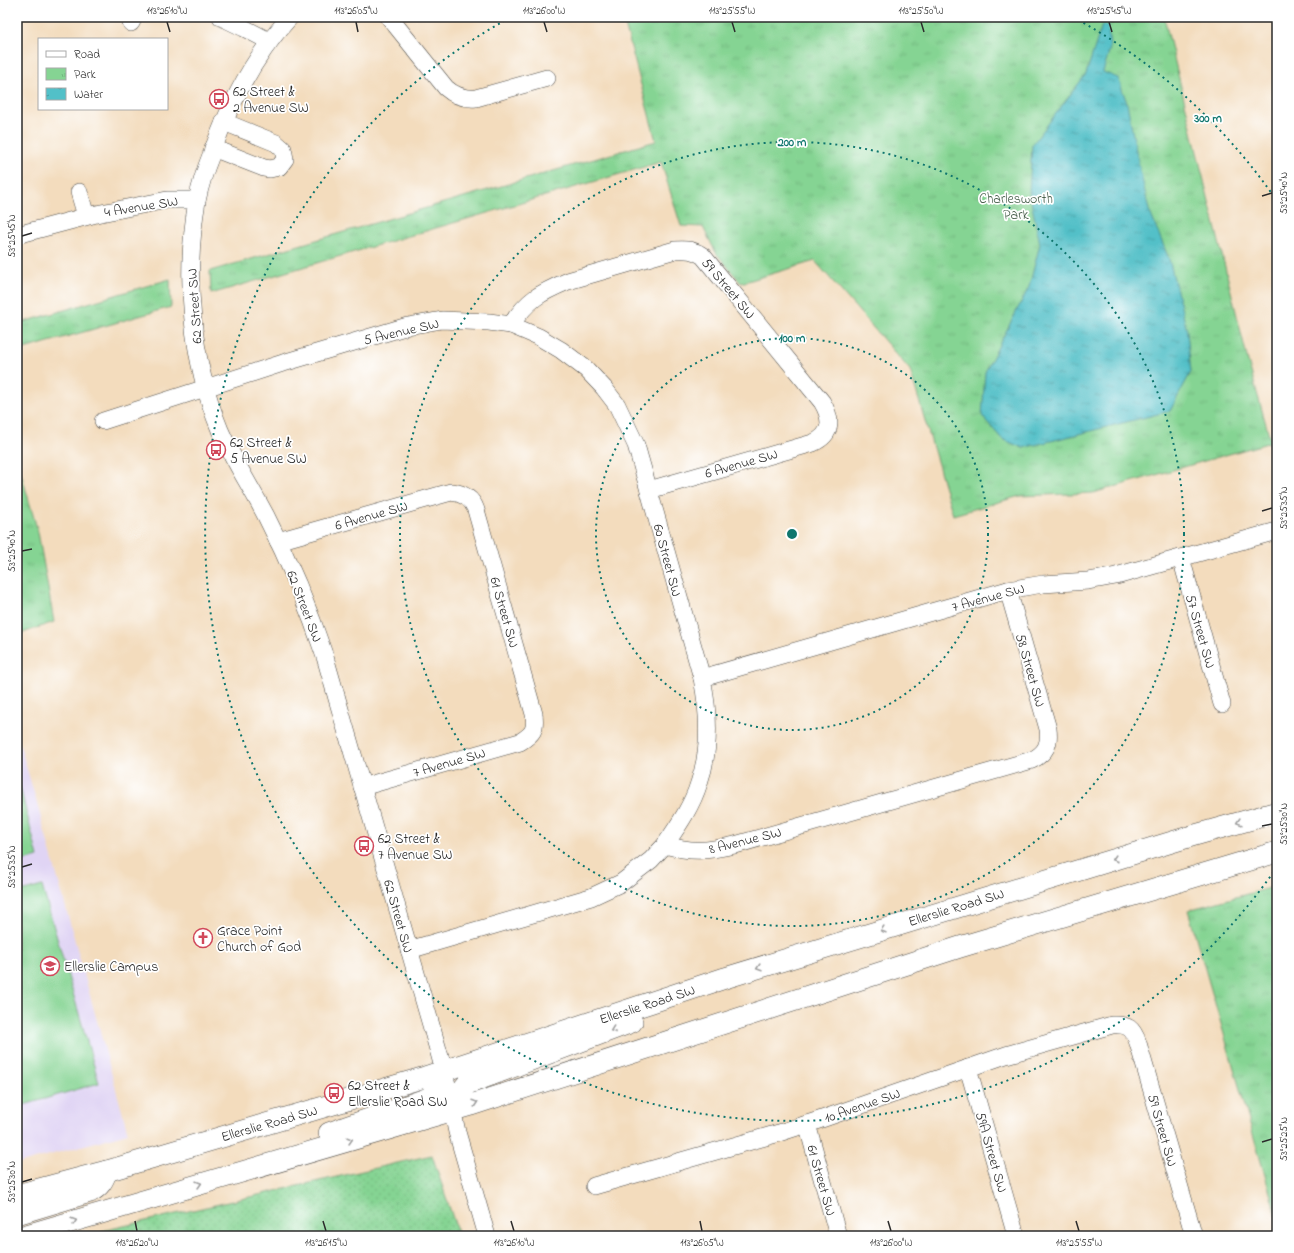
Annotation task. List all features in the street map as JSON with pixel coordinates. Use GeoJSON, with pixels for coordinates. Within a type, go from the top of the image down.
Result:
{"type":"FeatureCollection","features":[{"type":"Feature","properties":{"kind":"main road","name":"Ellerslie Road SW"},"geometry":{"type":"LineString","coordinates":[[17,1196],[417,1080],[725,978],[1195,835],[1277,812]]}},
{"type":"Feature","properties":{"kind":"main road"},"geometry":{"type":"LineString","coordinates":[[23,1236],[452,1110],[960,947],[1277,852]]}},
{"type":"Feature","properties":{"kind":"main road"},"geometry":{"type":"LineString","coordinates":[[452,1110],[456,1098],[467,1084],[627,1025],[725,978]]}},
{"type":"Feature","properties":{"kind":"main road"},"geometry":{"type":"LineString","coordinates":[[249,1170],[317,1137],[429,1098],[440,1086],[444,1071]]}},
{"type":"Feature","properties":{"kind":"main road"},"geometry":{"type":"LineString","coordinates":[[107,1171],[117,1208]]}},
{"type":"Feature","properties":{"kind":"main road"},"geometry":{"type":"LineString","coordinates":[[17,1214],[90,1192],[98,1188],[107,1171]]}},
{"type":"Feature","properties":{"kind":"street"},"geometry":{"type":"LineString","coordinates":[[221,17],[269,41]]}},
{"type":"Feature","properties":{"kind":"street","name":"62 Street SW"},"geometry":{"type":"LineString","coordinates":[[290,17],[269,41],[243,84],[224,122],[205,171],[197,200],[192,242],[191,287],[195,336],[206,388],[220,430],[278,541],[309,612],[317,635],[444,1071],[452,1110],[487,1236]]}},
{"type":"Feature","properties":{"kind":"street"},"geometry":{"type":"LineString","coordinates":[[389,17],[446,88],[456,95],[476,98],[547,78]]}},
{"type":"Feature","properties":{"kind":"street"},"geometry":{"type":"LineString","coordinates":[[213,148],[270,169],[280,167],[285,159],[283,149],[276,143],[224,122]]}},
{"type":"Feature","properties":{"kind":"street","name":"4 Avenue SW"},"geometry":{"type":"LineString","coordinates":[[79,192],[86,216]]}},
{"type":"Feature","properties":{"kind":"street","name":"4 Avenue SW"},"geometry":{"type":"LineString","coordinates":[[17,235],[86,216],[167,200],[197,200]]}},
{"type":"Feature","properties":{"kind":"street","name":"59 Street SW"},"geometry":{"type":"LineString","coordinates":[[511,325],[518,314],[538,295],[568,281],[675,250],[689,249],[703,256],[822,402],[827,411],[829,429]]}},
{"type":"Feature","properties":{"kind":"street","name":"5 Avenue SW"},"geometry":{"type":"LineString","coordinates":[[103,421],[283,363],[425,322],[464,320],[511,325]]}},
{"type":"Feature","properties":{"kind":"street","name":"60 Street SW"},"geometry":{"type":"LineString","coordinates":[[511,325],[539,337],[561,350],[586,368],[617,405],[636,445],[702,678],[707,703],[707,745],[699,784],[681,822],[666,845]]}},
{"type":"Feature","properties":{"kind":"street","name":"6 Avenue SW"},"geometry":{"type":"LineString","coordinates":[[649,490],[813,443],[819,440],[829,429]]}},
{"type":"Feature","properties":{"kind":"street","name":"6 Avenue SW"},"geometry":{"type":"LineString","coordinates":[[278,541],[451,492],[457,492],[464,495]]}},
{"type":"Feature","properties":{"kind":"street","name":"61 Street SW"},"geometry":{"type":"LineString","coordinates":[[464,495],[470,498],[474,503],[478,517],[534,714],[535,722],[532,733]]}},
{"type":"Feature","properties":{"kind":"street","name":"7 Avenue SW"},"geometry":{"type":"LineString","coordinates":[[702,678],[1008,590],[1043,584],[1088,581],[1116,576],[1277,531]]}},
{"type":"Feature","properties":{"kind":"street","name":"57 Street SW"},"geometry":{"type":"LineString","coordinates":[[1181,558],[1222,704]]}},
{"type":"Feature","properties":{"kind":"street","name":"58 Street SW"},"geometry":{"type":"LineString","coordinates":[[1008,590],[1048,729],[1049,741],[1046,750]]}},
{"type":"Feature","properties":{"kind":"street","name":"7 Avenue SW"},"geometry":{"type":"LineString","coordinates":[[362,787],[520,742],[532,733]]}},
{"type":"Feature","properties":{"kind":"street","name":"8 Avenue SW"},"geometry":{"type":"LineString","coordinates":[[666,845],[693,851],[708,851],[735,845],[1032,760],[1046,750]]}},
{"type":"Feature","properties":{"kind":"street"},"geometry":{"type":"LineString","coordinates":[[409,950],[592,897],[620,883],[651,860],[666,845]]}},
{"type":"Feature","properties":{"kind":"street","name":"10 Avenue SW"},"geometry":{"type":"LineString","coordinates":[[594,1186],[806,1124],[1006,1055],[1112,1025],[1123,1025],[1128,1027]]}},
{"type":"Feature","properties":{"kind":"street","name":"59 Street SW"},"geometry":{"type":"LineString","coordinates":[[1128,1027],[1133,1031],[1138,1043],[1194,1236]]}},
{"type":"Feature","properties":{"kind":"street","name":"59A Street SW"},"geometry":{"type":"LineString","coordinates":[[968,1068],[1016,1236]]}},
{"type":"Feature","properties":{"kind":"street","name":"61 Street SW"},"geometry":{"type":"LineString","coordinates":[[806,1124],[838,1236]]}},
{"type":"Feature","properties":{"kind":"shaded area","name":"Ellerslie Campus"},"geometry":{"type":"Polygon","coordinates":[[[17,735],[128,1133],[17,1164],[17,735]]]}},
{"type":"Feature","properties":{"kind":"green space","name":"Charlesworth Park"},"geometry":{"type":"Polygon","coordinates":[[[623,17],[1164,17],[1248,361],[1271,442],[1093,493],[1020,496],[953,515],[910,370],[815,261],[741,283],[716,253],[703,227],[681,226],[661,162],[211,294],[210,271],[656,141],[623,17]]]}},
{"type":"Feature","properties":{"kind":"green space"},"geometry":{"type":"Polygon","coordinates":[[[170,279],[171,307],[17,351],[17,324],[170,279]]]}},
{"type":"Feature","properties":{"kind":"green space"},"geometry":{"type":"Polygon","coordinates":[[[17,459],[38,532],[54,622],[17,635],[17,459]]]}},
{"type":"Feature","properties":{"kind":"green space"},"geometry":{"type":"Polygon","coordinates":[[[17,776],[38,857],[17,863],[17,776]]]}},
{"type":"Feature","properties":{"kind":"green space"},"geometry":{"type":"Polygon","coordinates":[[[42,886],[99,1083],[17,1107],[17,893],[42,886]]]}},
{"type":"Feature","properties":{"kind":"green space"},"geometry":{"type":"Polygon","coordinates":[[[1277,886],[1277,1217],[1188,910],[1277,886]]]}},
{"type":"Feature","properties":{"kind":"green space"},"geometry":{"type":"Polygon","coordinates":[[[432,1155],[459,1236],[103,1236],[102,1231],[432,1155]]]}},
{"type":"Feature","properties":{"kind":"water"},"geometry":{"type":"Polygon","coordinates":[[[1102,25],[1108,26],[1110,48],[1103,72],[1118,78],[1127,103],[1149,210],[1169,259],[1187,331],[1191,372],[1170,411],[1023,448],[1002,439],[982,416],[985,372],[1029,287],[1040,244],[1029,192],[1032,145],[1086,74],[1102,25]]]}},
{"type":"Feature","properties":{"kind":"place","name":"62 Street & 2 Avenue SW"},"geometry":{"type":"Point","coordinates":[219,99]}},
{"type":"Feature","properties":{"kind":"place","name":"62 Street & 5 Avenue SW"},"geometry":{"type":"Point","coordinates":[216,450]}},
{"type":"Feature","properties":{"kind":"place","name":"62 Street & 7 Avenue SW"},"geometry":{"type":"Point","coordinates":[364,846]}},
{"type":"Feature","properties":{"kind":"place","name":"Grace Point Church of God"},"geometry":{"type":"Point","coordinates":[203,938]}},
{"type":"Feature","properties":{"kind":"place","name":"Ellerslie Campus"},"geometry":{"type":"Point","coordinates":[50,966]}},
{"type":"Feature","properties":{"kind":"place","name":"62 Street & Ellerslie Road SW"},"geometry":{"type":"Point","coordinates":[334,1093]}}]}
